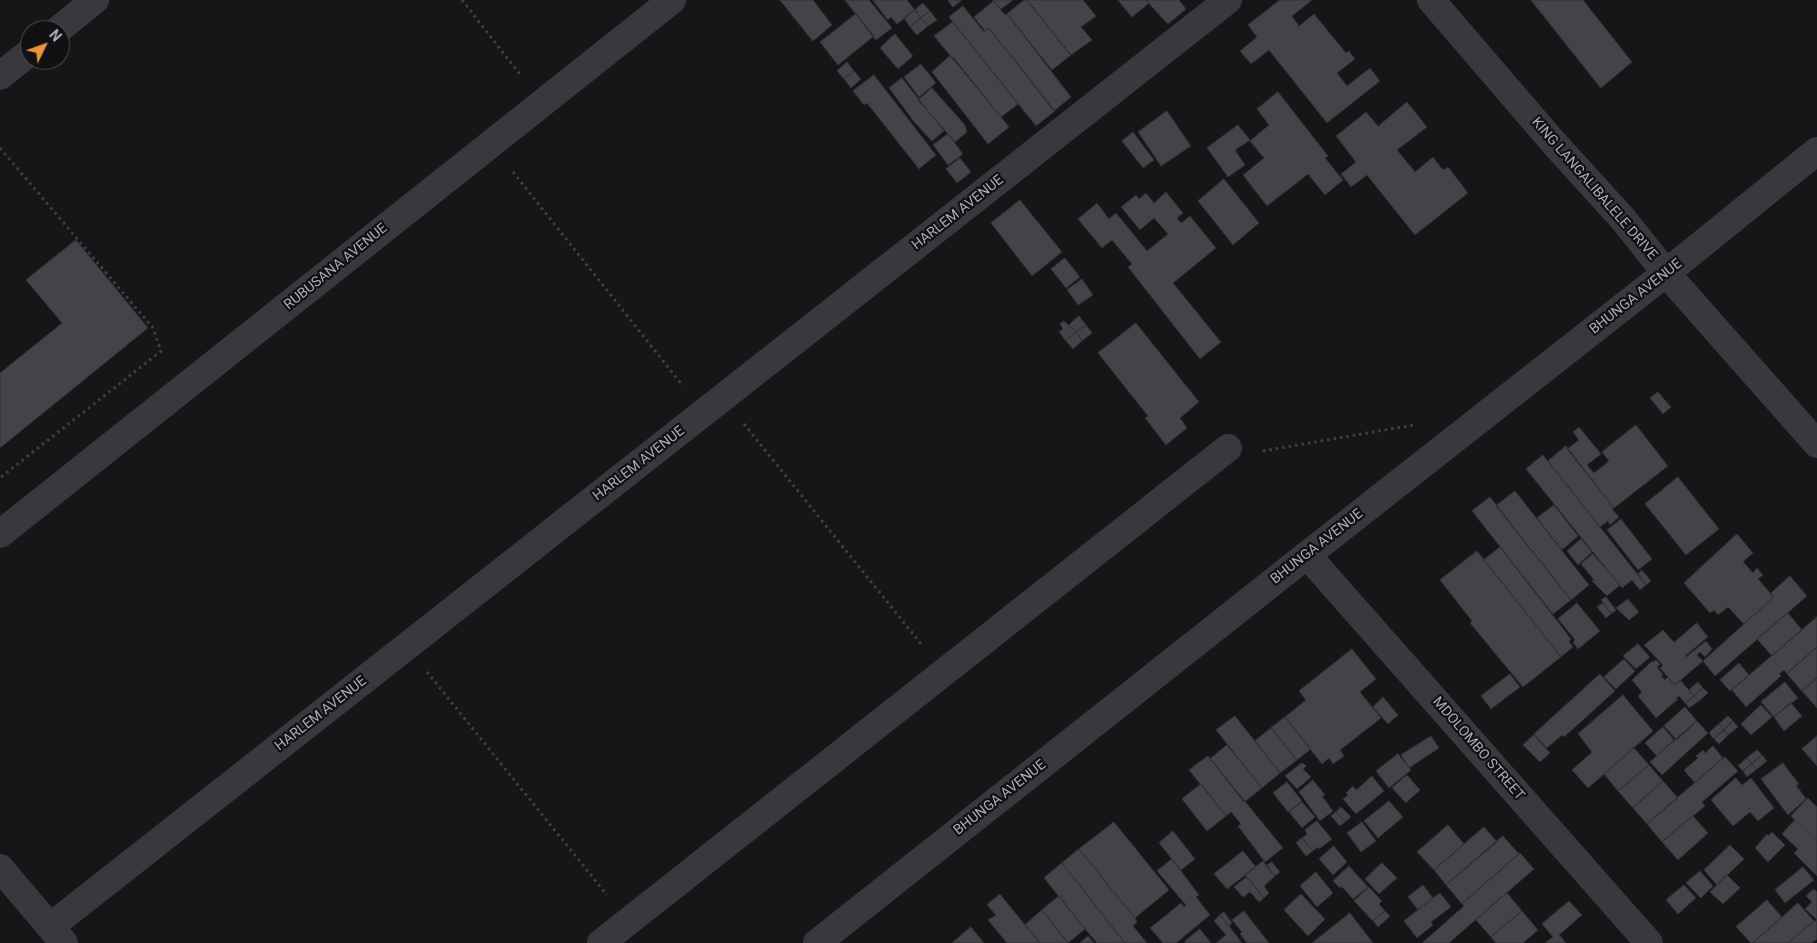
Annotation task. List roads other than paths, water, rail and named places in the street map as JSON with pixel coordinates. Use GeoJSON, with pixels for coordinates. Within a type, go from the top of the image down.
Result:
{"type":"FeatureCollection","features":[{"type":"Feature","properties":{"kind":"street"},"geometry":{"type":"LineString","coordinates":[[70,20],[95,0]]}},
{"type":"Feature","properties":{"kind":"street","name":"RUBUSANA AVENUE"},"geometry":{"type":"LineString","coordinates":[[0,534],[672,0]]}},
{"type":"Feature","properties":{"kind":"street","name":"HARLEM AVENUE"},"geometry":{"type":"LineString","coordinates":[[57,935],[407,647],[1228,0]]}},
{"type":"Feature","properties":{"kind":"street","name":"KING LANGALIBALELE DRIVE"},"geometry":{"type":"LineString","coordinates":[[1431,0],[1553,142],[1623,219],[1666,273],[1817,444]]}},
{"type":"Feature","properties":{"kind":"street"},"geometry":{"type":"LineString","coordinates":[[0,76],[20,60]]}},
{"type":"Feature","properties":{"kind":"street","name":"BHUNGA AVENUE"},"geometry":{"type":"LineString","coordinates":[[817,943],[1306,555],[1666,273],[1817,151]]}},
{"type":"Feature","properties":{"kind":"street"},"geometry":{"type":"LineString","coordinates":[[601,943],[1228,448]]}},
{"type":"Feature","properties":{"kind":"street","name":"MDOLOMBO STREET"},"geometry":{"type":"LineString","coordinates":[[1306,555],[1649,943]]}},
{"type":"Feature","properties":{"kind":"street"},"geometry":{"type":"LineString","coordinates":[[0,868],[57,935]]}}]}
